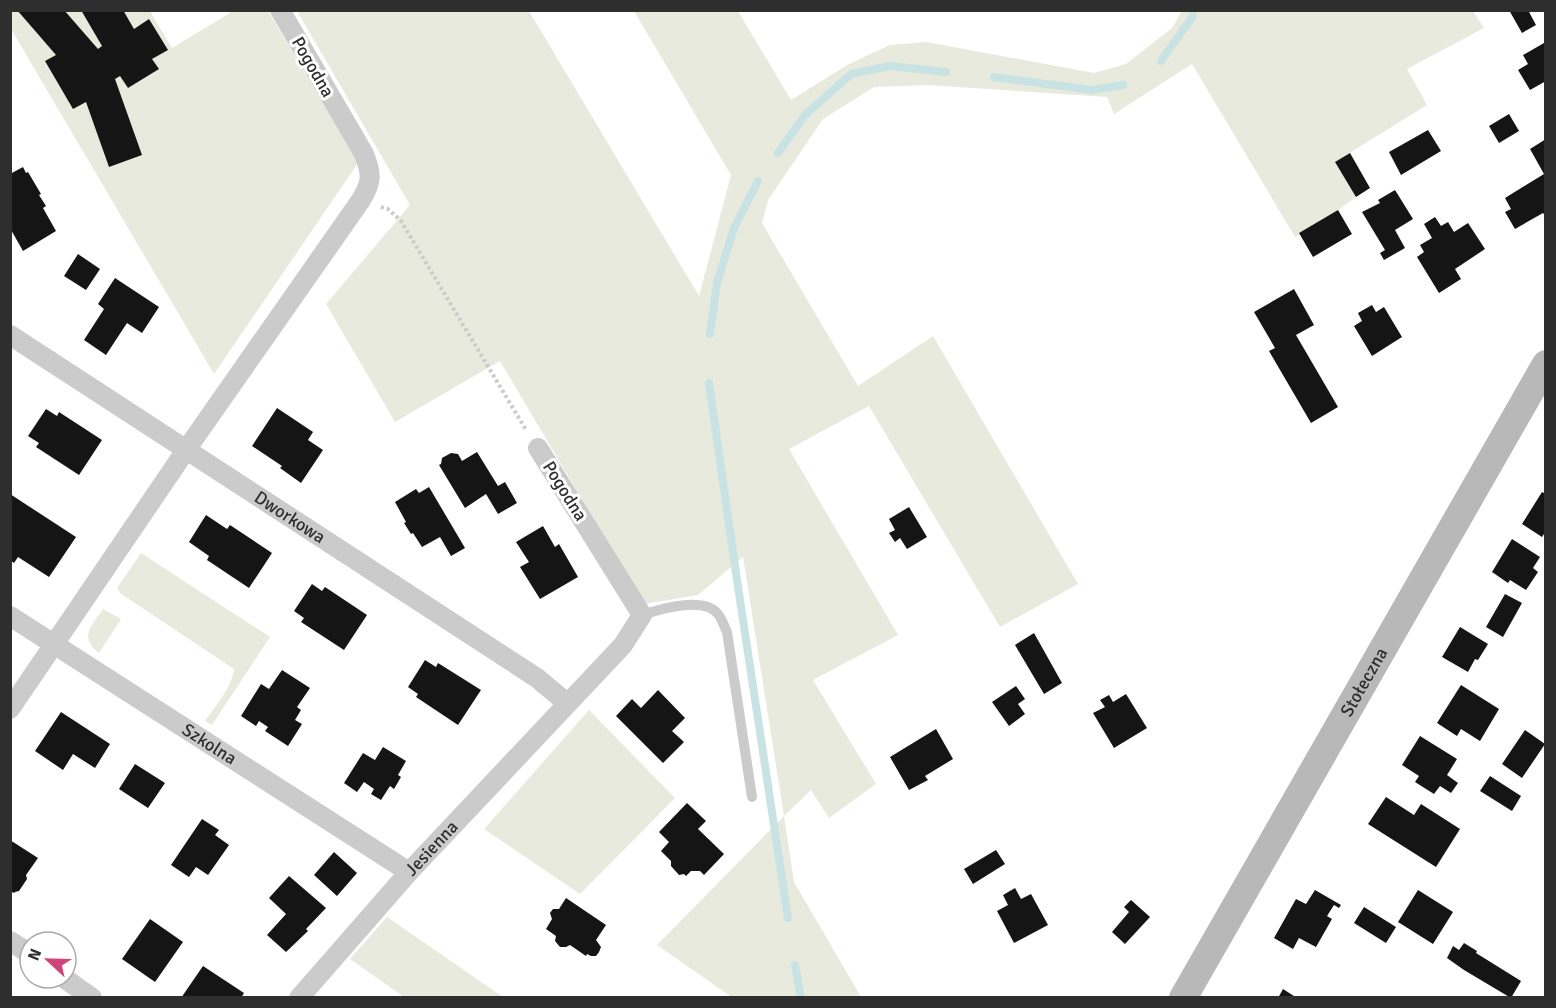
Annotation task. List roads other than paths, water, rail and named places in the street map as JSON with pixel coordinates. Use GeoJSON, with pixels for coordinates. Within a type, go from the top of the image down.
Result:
{"type":"FeatureCollection","features":[{"type":"Feature","properties":{"kind":"main road","name":"Stołeczna"},"geometry":{"type":"LineString","coordinates":[[1183,998],[1545,364]]}},
{"type":"Feature","properties":{"kind":"street","name":"Pogodna"},"geometry":{"type":"LineString","coordinates":[[186,450],[369,186],[370,172],[364,154],[280,10]]}},
{"type":"Feature","properties":{"kind":"street"},"geometry":{"type":"LineString","coordinates":[[10,317],[28,346]]}},
{"type":"Feature","properties":{"kind":"street","name":"Dworkowa"},"geometry":{"type":"LineString","coordinates":[[10,335],[537,678],[567,703]]}},
{"type":"Feature","properties":{"kind":"street","name":"Pogodna"},"geometry":{"type":"LineString","coordinates":[[538,448],[642,615]]}},
{"type":"Feature","properties":{"kind":"street"},"geometry":{"type":"LineString","coordinates":[[10,710],[186,450]]}},
{"type":"Feature","properties":{"kind":"street","name":"Jesienna"},"geometry":{"type":"LineString","coordinates":[[299,998],[409,873],[623,645],[642,615]]}},
{"type":"Feature","properties":{"kind":"street","name":"Szkolna"},"geometry":{"type":"LineString","coordinates":[[10,616],[409,873]]}},
{"type":"Feature","properties":{"kind":"street"},"geometry":{"type":"LineString","coordinates":[[78,988],[92,998]]}},
{"type":"Feature","properties":{"kind":"lane"},"geometry":{"type":"LineString","coordinates":[[642,615],[675,606],[702,605],[717,613],[727,632],[752,797]]}},
{"type":"Feature","properties":{"kind":"waterway"},"geometry":{"type":"LineString","coordinates":[[1161,61],[1193,16]]}},
{"type":"Feature","properties":{"kind":"waterway"},"geometry":{"type":"LineString","coordinates":[[778,153],[805,115],[851,74],[890,66],[946,72]]}},
{"type":"Feature","properties":{"kind":"waterway"},"geometry":{"type":"LineString","coordinates":[[994,77],[1092,90],[1123,85]]}},
{"type":"Feature","properties":{"kind":"waterway"},"geometry":{"type":"LineString","coordinates":[[710,334],[717,283],[734,228],[758,181]]}},
{"type":"Feature","properties":{"kind":"waterway"},"geometry":{"type":"LineString","coordinates":[[709,383],[788,918]]}},
{"type":"Feature","properties":{"kind":"waterway"},"geometry":{"type":"LineString","coordinates":[[795,965],[801,998]]}}]}
